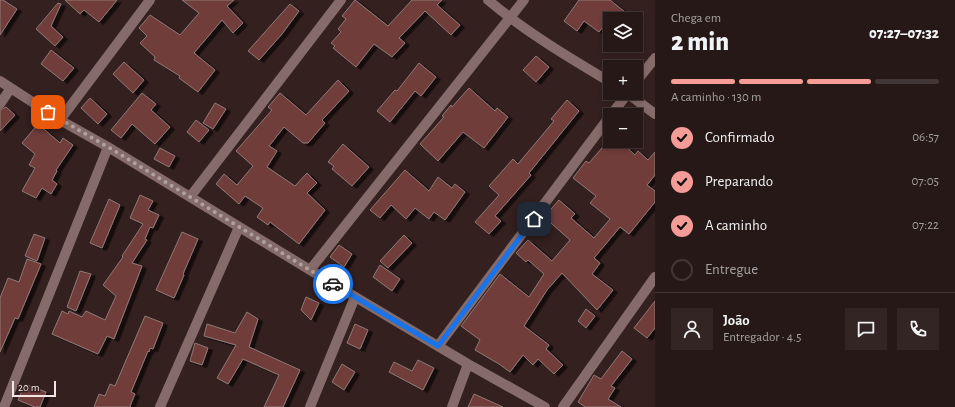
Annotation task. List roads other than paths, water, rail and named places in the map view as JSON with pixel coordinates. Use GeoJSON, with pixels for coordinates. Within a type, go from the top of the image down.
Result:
{"type":"FeatureCollection","features":[{"type":"Feature","properties":{"kind":"street"},"geometry":{"type":"LineString","coordinates":[[60,120],[150,0]]}},
{"type":"Feature","properties":{"kind":"street"},"geometry":{"type":"LineString","coordinates":[[190,197],[341,0]]}},
{"type":"Feature","properties":{"kind":"street"},"geometry":{"type":"LineString","coordinates":[[488,0],[510,18],[563,54],[603,78]]}},
{"type":"Feature","properties":{"kind":"street"},"geometry":{"type":"LineString","coordinates":[[310,270],[524,0]]}},
{"type":"Feature","properties":{"kind":"street"},"geometry":{"type":"LineString","coordinates":[[643,73],[655,58]]}},
{"type":"Feature","properties":{"kind":"street"},"geometry":{"type":"LineString","coordinates":[[0,80],[60,120],[108,147],[355,297],[468,364],[546,407]]}},
{"type":"Feature","properties":{"kind":"street"},"geometry":{"type":"LineString","coordinates":[[0,104],[10,88]]}},
{"type":"Feature","properties":{"kind":"street"},"geometry":{"type":"LineString","coordinates":[[636,100],[655,114]]}},
{"type":"Feature","properties":{"kind":"street"},"geometry":{"type":"LineString","coordinates":[[438,346],[603,127]]}},
{"type":"Feature","properties":{"kind":"street"},"geometry":{"type":"LineString","coordinates":[[4,407],[108,147]]}},
{"type":"Feature","properties":{"kind":"street"},"geometry":{"type":"LineString","coordinates":[[160,407],[239,227]]}},
{"type":"Feature","properties":{"kind":"street"},"geometry":{"type":"LineString","coordinates":[[564,407],[655,277]]}},
{"type":"Feature","properties":{"kind":"street"},"geometry":{"type":"LineString","coordinates":[[310,407],[355,297]]}},
{"type":"Feature","properties":{"kind":"street"},"geometry":{"type":"LineString","coordinates":[[452,407],[468,364]]}}]}
